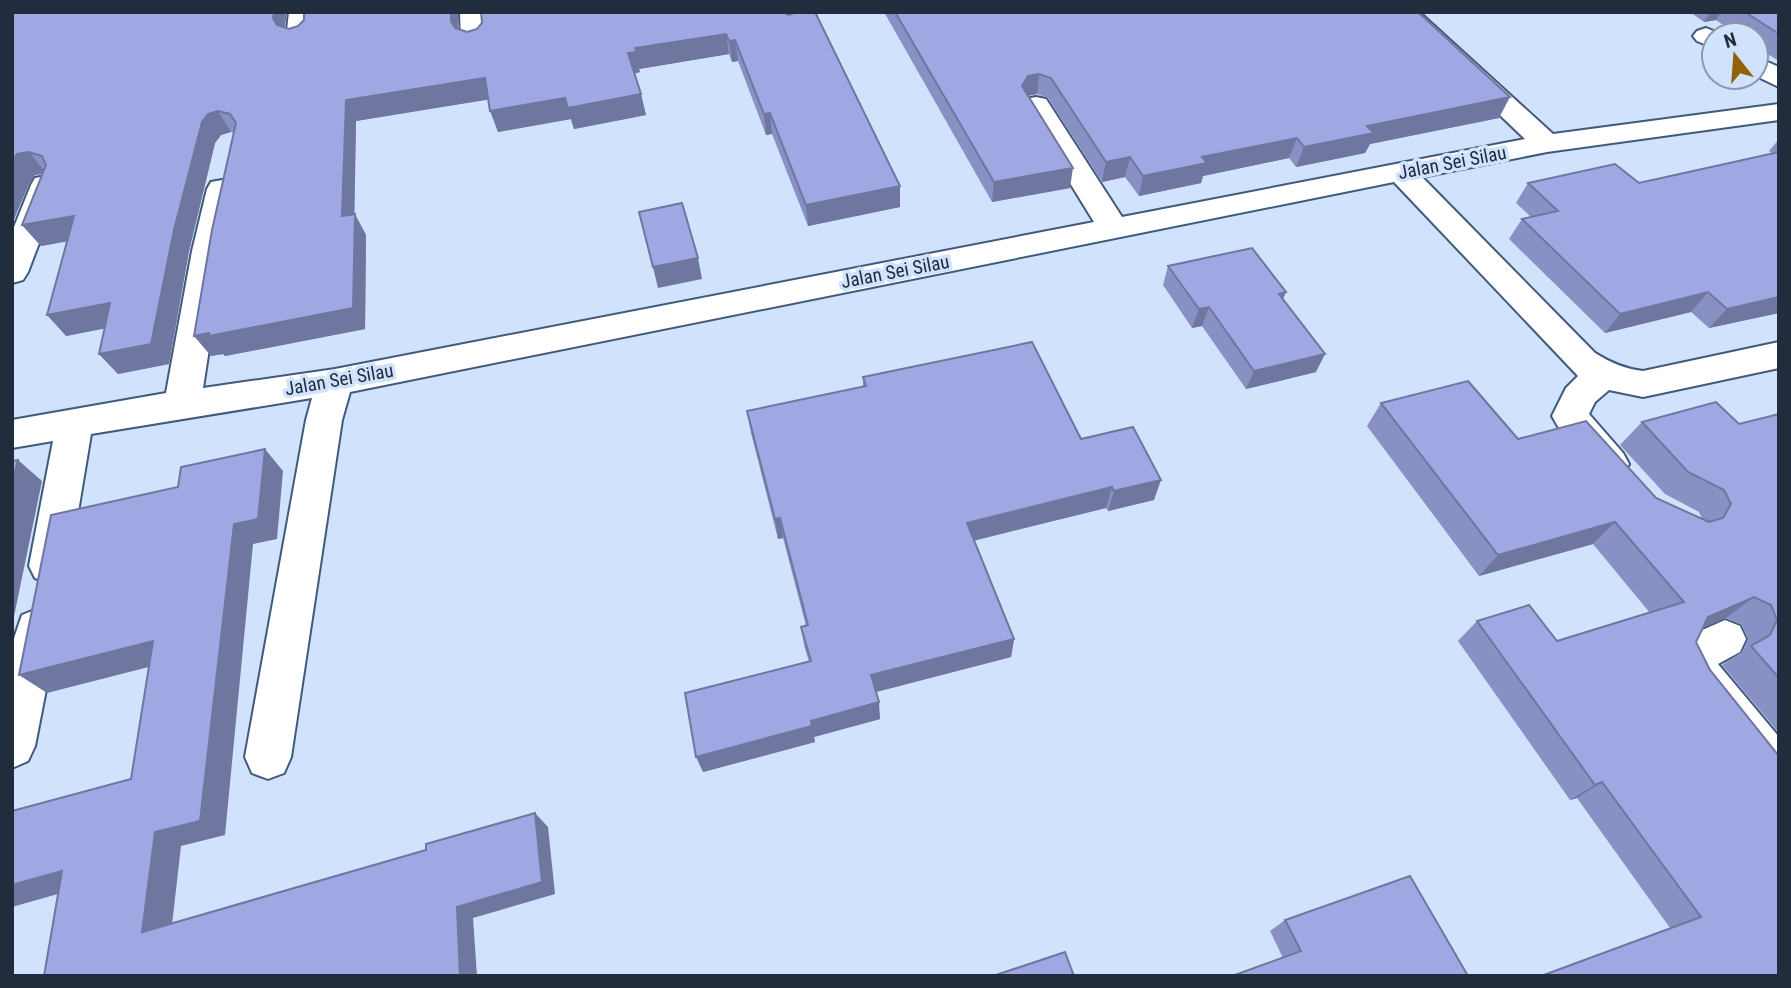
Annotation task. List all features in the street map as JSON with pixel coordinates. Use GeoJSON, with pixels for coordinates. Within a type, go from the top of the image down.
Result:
{"type":"FeatureCollection","features":[{"type":"Feature","properties":{"kind":"street"},"geometry":{"type":"LineString","coordinates":[[299,39],[302,12]]}},
{"type":"Feature","properties":{"kind":"street"},"geometry":{"type":"LineString","coordinates":[[472,12],[474,42]]}},
{"type":"Feature","properties":{"kind":"street"},"geometry":{"type":"LineString","coordinates":[[1404,12],[1547,143]]}},
{"type":"Feature","properties":{"kind":"street"},"geometry":{"type":"LineString","coordinates":[[1036,106],[1114,229]]}},
{"type":"Feature","properties":{"kind":"street","name":"Jalan Sei Silau"},"geometry":{"type":"LineString","coordinates":[[12,434],[182,404],[335,382],[1547,143],[1779,112]]}},
{"type":"Feature","properties":{"kind":"street"},"geometry":{"type":"LineString","coordinates":[[182,404],[208,251],[229,157]]}},
{"type":"Feature","properties":{"kind":"street"},"geometry":{"type":"LineString","coordinates":[[1401,172],[1583,362],[1604,376],[1624,383],[1643,383],[1779,355]]}},
{"type":"Feature","properties":{"kind":"street"},"geometry":{"type":"LineString","coordinates":[[12,272],[46,185]]}},
{"type":"Feature","properties":{"kind":"street"},"geometry":{"type":"LineString","coordinates":[[1604,376],[1582,389],[1573,404],[1570,416],[1586,439],[1632,488]]}},
{"type":"Feature","properties":{"kind":"street"},"geometry":{"type":"LineString","coordinates":[[268,757],[324,420],[335,382]]}},
{"type":"Feature","properties":{"kind":"street"},"geometry":{"type":"LineString","coordinates":[[12,746],[61,506],[75,423]]}},
{"type":"Feature","properties":{"kind":"street"},"geometry":{"type":"LineString","coordinates":[[1725,639],[1697,653],[1694,662],[1699,673],[1779,773]]}},
{"type":"Feature","properties":{"kind":"building"},"geometry":{"type":"Polygon","coordinates":[[[12,12],[274,12],[273,18],[277,25],[289,29],[304,20],[304,12],[451,12],[451,21],[455,28],[467,32],[477,29],[482,23],[481,12],[782,12],[789,15],[815,12],[900,186],[806,205],[770,113],[764,114],[735,40],[729,41],[726,34],[635,48],[636,52],[628,53],[641,94],[568,108],[565,98],[490,111],[485,78],[346,100],[342,216],[355,214],[353,308],[209,336],[209,333],[194,336],[212,230],[236,123],[230,114],[218,111],[208,114],[202,122],[174,230],[151,344],[99,354],[110,303],[47,315],[74,216],[22,225],[46,165],[42,156],[29,152],[17,154],[12,161],[12,12]]]}},
{"type":"Feature","properties":{"kind":"building"},"geometry":{"type":"Polygon","coordinates":[[[895,12],[1418,12],[1510,97],[1367,126],[1374,133],[1304,147],[1297,138],[1202,157],[1207,163],[1143,176],[1130,157],[1106,162],[1051,78],[1039,74],[1028,76],[1022,86],[1073,168],[994,182],[895,12]]]}},
{"type":"Feature","properties":{"kind":"building"},"geometry":{"type":"Polygon","coordinates":[[[1745,12],[1779,12],[1779,34],[1770,28],[1770,21],[1759,21],[1745,12]]]}},
{"type":"Feature","properties":{"kind":"building"},"geometry":{"type":"Polygon","coordinates":[[[1779,152],[1779,297],[1727,309],[1708,292],[1620,314],[1522,219],[1558,211],[1528,183],[1615,164],[1639,183],[1779,152]]]}},
{"type":"Feature","properties":{"kind":"building"},"geometry":{"type":"Polygon","coordinates":[[[682,203],[698,258],[653,267],[639,212],[682,203]]]}},
{"type":"Feature","properties":{"kind":"building"},"geometry":{"type":"Polygon","coordinates":[[[1252,248],[1286,292],[1279,294],[1325,354],[1254,371],[1209,307],[1199,309],[1168,266],[1252,248]]]}},
{"type":"Feature","properties":{"kind":"building"},"geometry":{"type":"Polygon","coordinates":[[[1032,342],[1081,439],[1133,427],[1161,480],[1114,491],[1112,487],[967,523],[1014,639],[871,675],[879,702],[811,721],[812,726],[696,757],[685,693],[811,661],[801,627],[808,625],[780,518],[775,519],[747,411],[866,386],[863,377],[1032,342]]]}},
{"type":"Feature","properties":{"kind":"building"},"geometry":{"type":"Polygon","coordinates":[[[1468,381],[1518,439],[1586,421],[1656,498],[1709,522],[1723,518],[1731,504],[1724,490],[1688,472],[1642,422],[1716,402],[1739,424],[1779,414],[1779,678],[1751,646],[1770,635],[1777,620],[1771,605],[1754,597],[1708,617],[1696,642],[1710,670],[1779,756],[1779,976],[1541,976],[1701,917],[1602,782],[1595,785],[1477,621],[1529,605],[1557,641],[1684,602],[1615,522],[1498,555],[1381,403],[1468,381]]]}},
{"type":"Feature","properties":{"kind":"building"},"geometry":{"type":"Polygon","coordinates":[[[265,449],[258,519],[234,524],[200,821],[155,832],[142,932],[426,850],[426,844],[535,813],[542,882],[457,907],[460,976],[44,976],[62,871],[12,885],[12,811],[131,779],[153,641],[19,675],[51,515],[178,487],[181,467],[265,449]]]}},
{"type":"Feature","properties":{"kind":"building"},"geometry":{"type":"Polygon","coordinates":[[[18,460],[12,483],[12,461],[18,460]]]}},
{"type":"Feature","properties":{"kind":"building"},"geometry":{"type":"Polygon","coordinates":[[[1410,876],[1468,976],[1232,976],[1301,951],[1285,920],[1410,876]]]}},
{"type":"Feature","properties":{"kind":"building"},"geometry":{"type":"Polygon","coordinates":[[[1065,952],[1074,976],[993,976],[1065,952]]]}}]}
